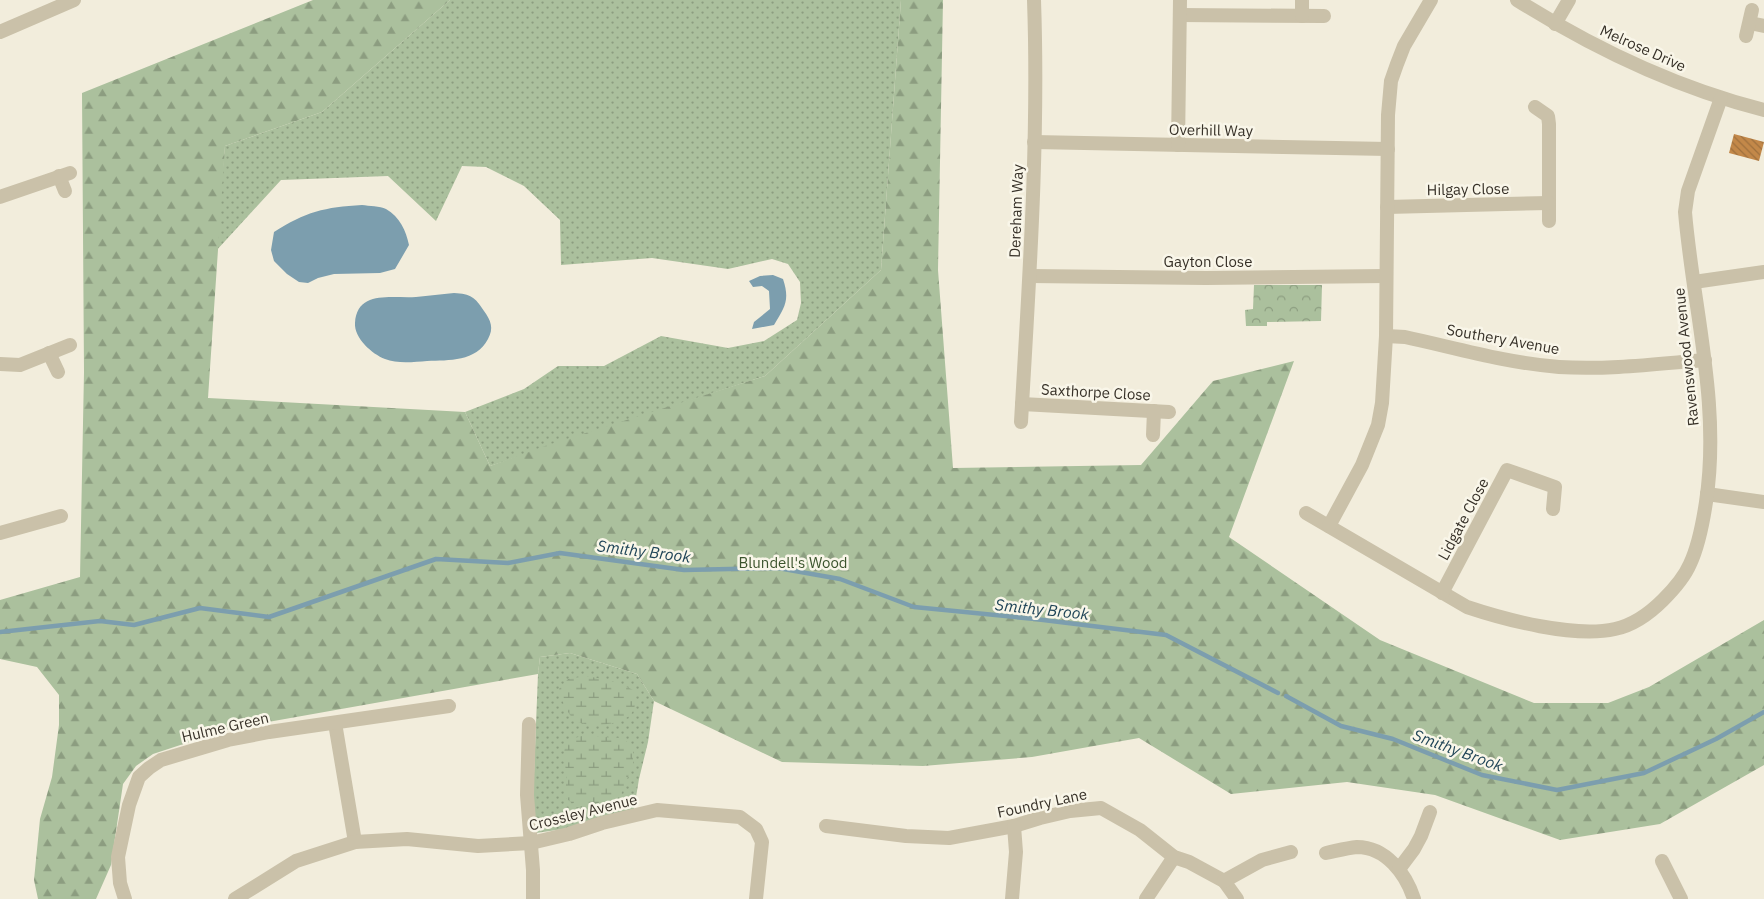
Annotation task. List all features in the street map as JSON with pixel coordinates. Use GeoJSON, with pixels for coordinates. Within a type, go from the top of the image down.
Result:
{"type":"FeatureCollection","features":[{"type":"Feature","properties":{"kind":"street"},"geometry":{"type":"LineString","coordinates":[[0,32],[74,0]]}},
{"type":"Feature","properties":{"kind":"street","name":"Dereham Way"},"geometry":{"type":"LineString","coordinates":[[1021,422],[1030,276],[1034,142],[1034,0]]}},
{"type":"Feature","properties":{"kind":"street"},"geometry":{"type":"LineString","coordinates":[[1178,145],[1180,0]]}},
{"type":"Feature","properties":{"kind":"street"},"geometry":{"type":"LineString","coordinates":[[1302,0],[1302,16]]}},
{"type":"Feature","properties":{"kind":"street"},"geometry":{"type":"LineString","coordinates":[[1329,526],[1362,465],[1378,425],[1382,403],[1386,336],[1388,149],[1391,81],[1404,46],[1431,0]]}},
{"type":"Feature","properties":{"kind":"street","name":"Melrose Drive"},"geometry":{"type":"LineString","coordinates":[[1516,0],[1555,24],[1635,63],[1721,98],[1764,110]]}},
{"type":"Feature","properties":{"kind":"street"},"geometry":{"type":"LineString","coordinates":[[1555,24],[1568,0]]}},
{"type":"Feature","properties":{"kind":"street"},"geometry":{"type":"LineString","coordinates":[[1180,15],[1324,16]]}},
{"type":"Feature","properties":{"kind":"street"},"geometry":{"type":"LineString","coordinates":[[1749,23],[1764,26]]}},
{"type":"Feature","properties":{"kind":"street","name":"Ravenswood Avenue"},"geometry":{"type":"LineString","coordinates":[[1306,513],[1466,607],[1512,620],[1563,630],[1593,631],[1615,629],[1638,620],[1653,610],[1680,582],[1690,564],[1698,544],[1710,472],[1709,404],[1687,234],[1686,201],[1721,98]]}},
{"type":"Feature","properties":{"kind":"street"},"geometry":{"type":"LineString","coordinates":[[1535,107],[1548,116],[1550,221]]}},
{"type":"Feature","properties":{"kind":"street","name":"Overhill Way"},"geometry":{"type":"LineString","coordinates":[[1034,142],[1388,149]]}},
{"type":"Feature","properties":{"kind":"street"},"geometry":{"type":"LineString","coordinates":[[0,197],[64,175],[65,191]]}},
{"type":"Feature","properties":{"kind":"street","name":"Hilgay Close"},"geometry":{"type":"LineString","coordinates":[[1387,207],[1549,203]]}},
{"type":"Feature","properties":{"kind":"street"},"geometry":{"type":"LineString","coordinates":[[1694,282],[1764,272]]}},
{"type":"Feature","properties":{"kind":"street","name":"Gayton Close"},"geometry":{"type":"LineString","coordinates":[[1030,276],[1206,278],[1386,276]]}},
{"type":"Feature","properties":{"kind":"street","name":"Southery Avenue"},"geometry":{"type":"LineString","coordinates":[[1386,336],[1405,337],[1522,363],[1559,367],[1594,368],[1704,360]]}},
{"type":"Feature","properties":{"kind":"street"},"geometry":{"type":"LineString","coordinates":[[0,364],[20,365],[70,345]]}},
{"type":"Feature","properties":{"kind":"street"},"geometry":{"type":"LineString","coordinates":[[49,353],[58,372]]}},
{"type":"Feature","properties":{"kind":"street","name":"Saxthorpe Close"},"geometry":{"type":"LineString","coordinates":[[1022,404],[1169,412]]}},
{"type":"Feature","properties":{"kind":"street"},"geometry":{"type":"LineString","coordinates":[[1153,435],[1154,411]]}},
{"type":"Feature","properties":{"kind":"street","name":"Lidgate Close"},"geometry":{"type":"LineString","coordinates":[[1442,594],[1507,470],[1554,487],[1553,509]]}},
{"type":"Feature","properties":{"kind":"street"},"geometry":{"type":"LineString","coordinates":[[1707,494],[1764,502]]}},
{"type":"Feature","properties":{"kind":"street"},"geometry":{"type":"LineString","coordinates":[[0,533],[61,516]]}},
{"type":"Feature","properties":{"kind":"street","name":"Hulme Green"},"geometry":{"type":"LineString","coordinates":[[125,899],[120,883],[118,857],[129,805],[139,777],[161,760],[228,740],[450,706]]}},
{"type":"Feature","properties":{"kind":"street"},"geometry":{"type":"LineString","coordinates":[[336,723],[355,842]]}},
{"type":"Feature","properties":{"kind":"street"},"geometry":{"type":"LineString","coordinates":[[529,724],[527,795],[533,870],[533,899]]}},
{"type":"Feature","properties":{"kind":"street","name":"Foundry Lane"},"geometry":{"type":"LineString","coordinates":[[826,826],[906,836],[949,838],[1014,826],[1070,811],[1101,808],[1140,830],[1174,857],[1189,862],[1224,881],[1237,899]]}},
{"type":"Feature","properties":{"kind":"street","name":"Crossley Avenue"},"geometry":{"type":"LineString","coordinates":[[235,899],[296,862],[355,842],[407,839],[478,846],[531,842],[569,834],[602,823],[657,810],[740,817],[756,829],[762,842],[756,899]]}},
{"type":"Feature","properties":{"kind":"street"},"geometry":{"type":"LineString","coordinates":[[1399,869],[1414,849],[1430,812]]}},
{"type":"Feature","properties":{"kind":"street"},"geometry":{"type":"LineString","coordinates":[[1012,899],[1016,852],[1014,826]]}},
{"type":"Feature","properties":{"kind":"street"},"geometry":{"type":"LineString","coordinates":[[1326,853],[1359,847],[1379,853],[1399,869],[1414,899]]}},
{"type":"Feature","properties":{"kind":"street"},"geometry":{"type":"LineString","coordinates":[[1224,881],[1262,860],[1291,852]]}},
{"type":"Feature","properties":{"kind":"street"},"geometry":{"type":"LineString","coordinates":[[1146,899],[1174,857]]}},
{"type":"Feature","properties":{"kind":"street"},"geometry":{"type":"LineString","coordinates":[[1662,861],[1680,899]]}},
{"type":"Feature","properties":{"kind":"green space","name":"Blundell's Wood"},"geometry":{"type":"Polygon","coordinates":[[[313,0],[450,0],[322,112],[225,146],[208,398],[465,412],[490,466],[545,446],[765,376],[881,270],[901,0],[943,0],[938,270],[953,468],[1141,465],[1213,381],[1294,361],[1229,537],[1380,640],[1534,703],[1608,703],[1649,687],[1764,620],[1764,765],[1660,824],[1560,840],[1435,795],[1347,782],[1231,794],[1139,738],[1032,757],[923,766],[782,762],[654,701],[637,674],[570,653],[540,657],[538,674],[229,729],[153,754],[136,766],[123,784],[111,865],[96,899],[38,899],[34,880],[40,819],[52,777],[59,725],[59,695],[37,667],[0,659],[0,600],[80,577],[84,372],[82,93],[313,0]]]}},
{"type":"Feature","properties":{"kind":"green space"},"geometry":{"type":"Polygon","coordinates":[[[450,0],[901,0],[881,270],[765,376],[490,466],[465,412],[524,389],[558,366],[604,366],[661,336],[728,348],[764,341],[797,320],[801,303],[800,282],[788,264],[772,259],[728,269],[652,258],[561,265],[560,220],[524,186],[486,167],[462,166],[436,221],[388,176],[281,180],[215,252],[225,146],[322,112],[450,0]]]}},
{"type":"Feature","properties":{"kind":"green space"},"geometry":{"type":"Polygon","coordinates":[[[1254,285],[1322,285],[1321,321],[1267,322],[1267,326],[1246,326],[1245,310],[1253,309],[1254,285]]]}},
{"type":"Feature","properties":{"kind":"green space"},"geometry":{"type":"Polygon","coordinates":[[[570,653],[637,674],[654,701],[648,742],[634,809],[577,827],[536,833],[533,799],[540,657],[570,653]]]}},
{"type":"Feature","properties":{"kind":"green space"},"geometry":{"type":"Polygon","coordinates":[[[586,676],[611,681],[635,691],[633,712],[621,721],[606,724],[590,725],[575,720],[566,707],[559,689],[568,679],[586,676]]]}},
{"type":"Feature","properties":{"kind":"green space"},"geometry":{"type":"Polygon","coordinates":[[[587,734],[622,738],[633,747],[633,764],[620,797],[609,802],[599,803],[589,809],[576,807],[565,797],[567,772],[563,760],[566,741],[587,734]]]}},
{"type":"Feature","properties":{"kind":"water"},"geometry":{"type":"Polygon","coordinates":[[[362,205],[386,209],[402,225],[409,245],[395,269],[380,273],[334,274],[308,283],[299,282],[287,274],[274,261],[271,250],[274,232],[306,215],[337,207],[362,205]]]}},
{"type":"Feature","properties":{"kind":"water"},"geometry":{"type":"Polygon","coordinates":[[[773,275],[783,279],[786,293],[784,308],[774,325],[752,329],[754,322],[770,309],[769,291],[762,286],[753,287],[749,281],[760,276],[773,275]]]}},
{"type":"Feature","properties":{"kind":"water"},"geometry":{"type":"Polygon","coordinates":[[[454,293],[469,295],[475,299],[491,325],[490,335],[483,347],[469,356],[444,360],[395,362],[385,359],[365,345],[355,329],[357,312],[369,300],[454,293]]]}},
{"type":"Feature","properties":{"kind":"building"},"geometry":{"type":"Polygon","coordinates":[[[1734,134],[1764,142],[1759,161],[1729,153],[1734,134]]]}},
{"type":"Feature","properties":{"kind":"waterway","name":"Smithy Brook"},"geometry":{"type":"LineString","coordinates":[[0,632],[100,621],[134,625],[200,608],[269,617],[436,559],[508,563],[560,553],[684,570],[778,568],[840,579],[914,607],[1166,635],[1278,693]]}},
{"type":"Feature","properties":{"kind":"waterway","name":"Smithy Brook"},"geometry":{"type":"LineString","coordinates":[[1286,696],[1341,726],[1393,739],[1482,775],[1557,790],[1644,773],[1716,739],[1764,712]]}}]}
